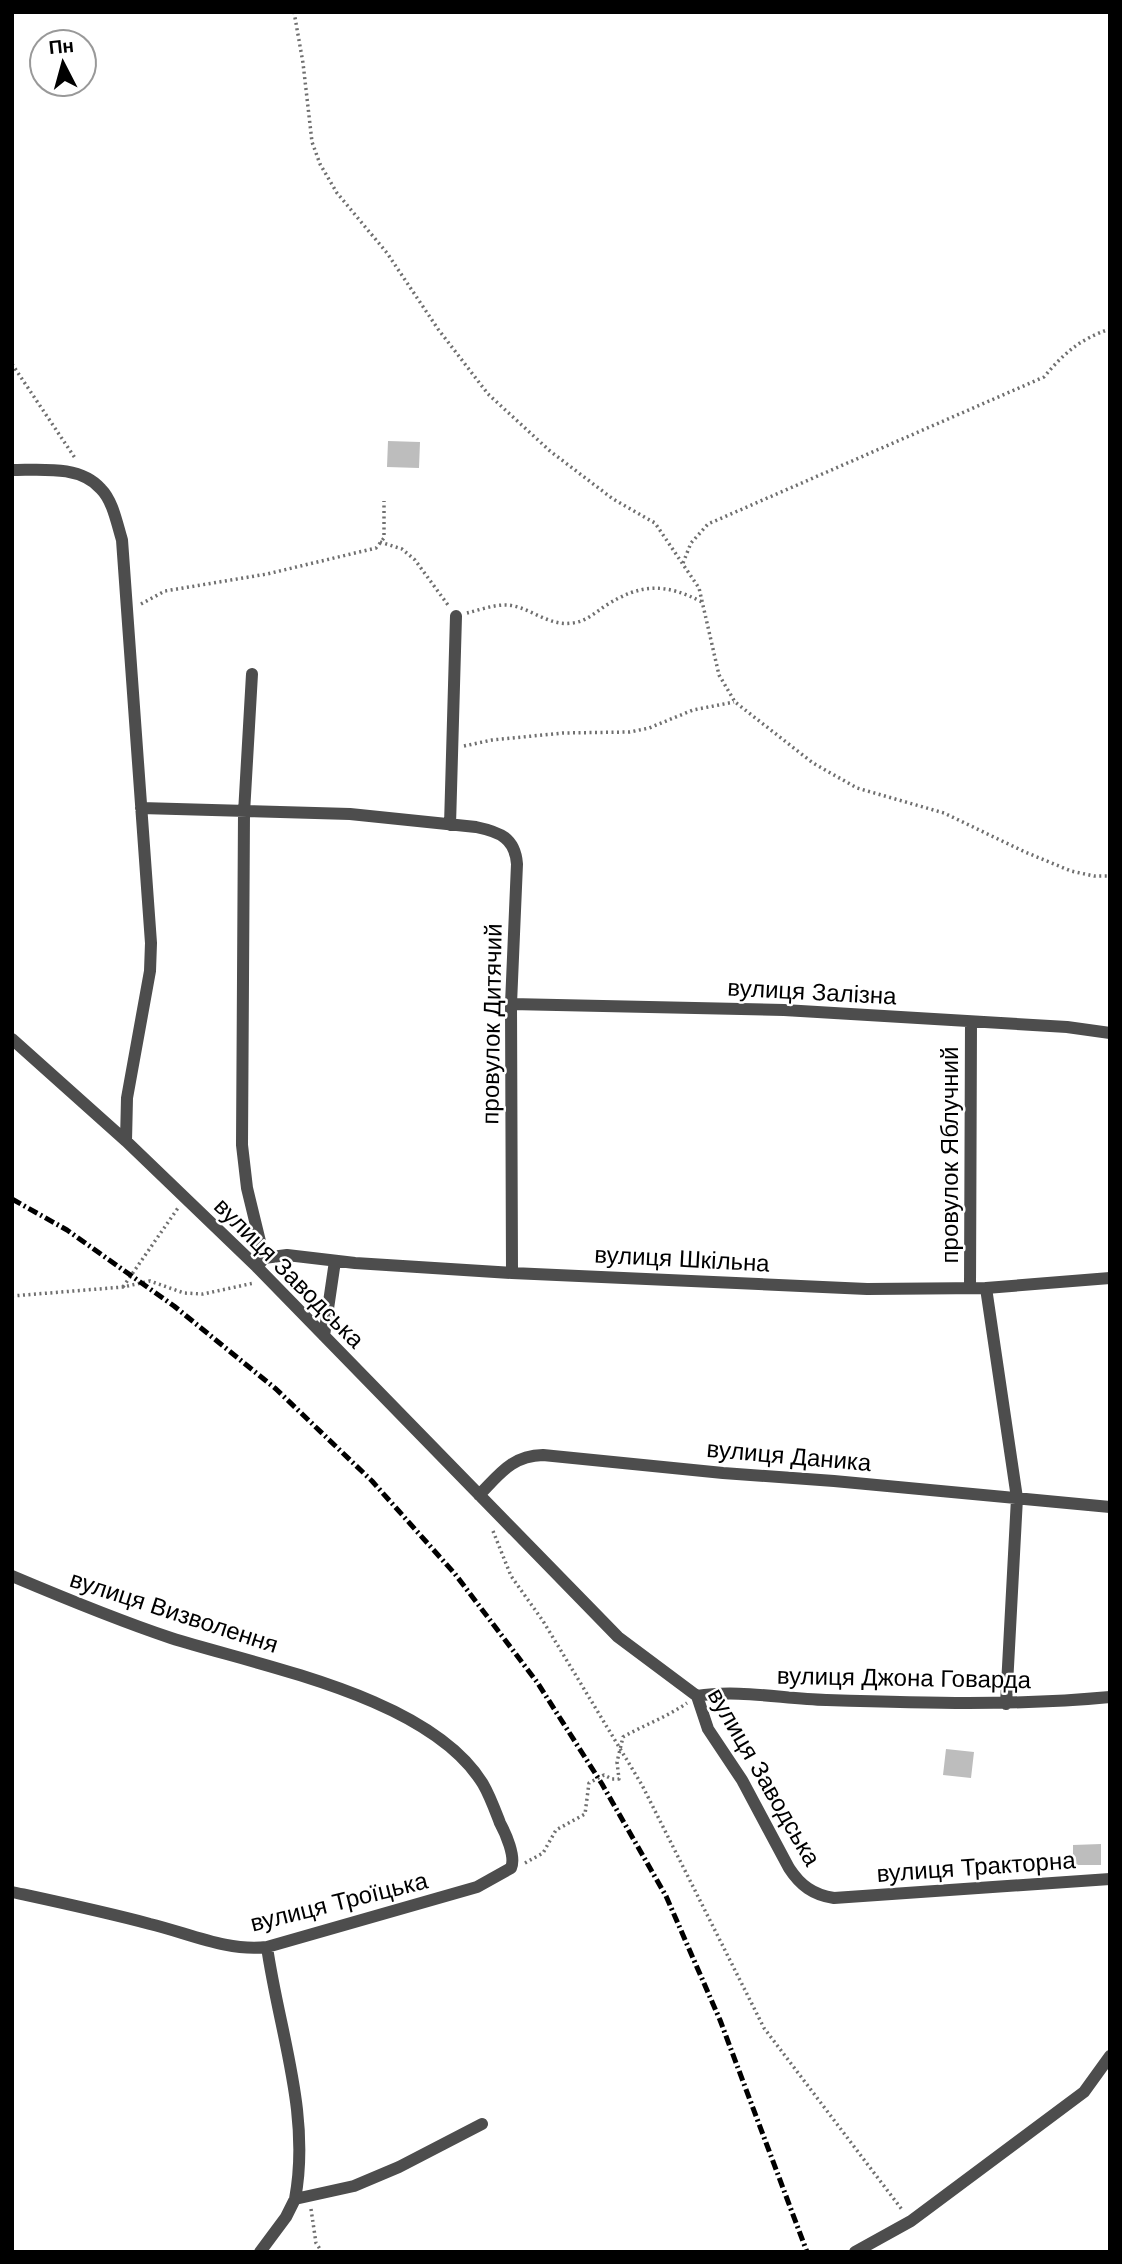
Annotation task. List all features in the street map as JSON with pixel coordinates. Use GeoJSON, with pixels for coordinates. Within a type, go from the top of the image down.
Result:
{"type":"FeatureCollection","features":[{"type":"Feature","properties":{"kind":"street"},"geometry":{"type":"LineString","coordinates":[[12,470],[67,471],[88,478],[103,490],[122,540],[151,943],[150,971],[127,1098],[126,1142]]}},
{"type":"Feature","properties":{"kind":"street"},"geometry":{"type":"LineString","coordinates":[[141,808],[350,814],[450,825],[456,616]]}},
{"type":"Feature","properties":{"kind":"street"},"geometry":{"type":"LineString","coordinates":[[252,674],[244,813],[242,1146],[261,1263]]}},
{"type":"Feature","properties":{"kind":"street","name":"провулок Дитячий"},"geometry":{"type":"LineString","coordinates":[[450,825],[492,830],[512,842],[516,853],[512,1004],[512,1273]]}},
{"type":"Feature","properties":{"kind":"street","name":"вулиця Залізна"},"geometry":{"type":"LineString","coordinates":[[512,1004],[784,1010],[1067,1027],[1110,1033]]}},
{"type":"Feature","properties":{"kind":"street","name":"провулок Яблучний"},"geometry":{"type":"LineString","coordinates":[[970,1288],[971,1021]]}},
{"type":"Feature","properties":{"kind":"street","name":"вулиця Заводська"},"geometry":{"type":"LineString","coordinates":[[12,1039],[185,1199],[261,1263],[269,1280],[618,1637],[697,1696],[708,1729],[741,1780],[797,1880],[821,1896],[846,1897]]}},
{"type":"Feature","properties":{"kind":"street","name":"вулиця Шкільна"},"geometry":{"type":"LineString","coordinates":[[261,1263],[288,1255],[335,1261],[512,1273],[867,1289],[970,1288],[1110,1278]]}},
{"type":"Feature","properties":{"kind":"street"},"geometry":{"type":"LineString","coordinates":[[324,1336],[335,1261]]}},
{"type":"Feature","properties":{"kind":"street","name":"провулок Яблучний"},"geometry":{"type":"LineString","coordinates":[[986,1287],[1017,1498],[1006,1704]]}},
{"type":"Feature","properties":{"kind":"street","name":"вулиця Даника"},"geometry":{"type":"LineString","coordinates":[[479,1495],[513,1461],[531,1455],[542,1455],[1110,1507]]}},
{"type":"Feature","properties":{"kind":"street","name":"вулиця Визволення"},"geometry":{"type":"LineString","coordinates":[[12,1576],[170,1637],[324,1682],[416,1721],[463,1759],[483,1784],[503,1829],[511,1867]]}},
{"type":"Feature","properties":{"kind":"street","name":"вулиця Джона Говарда"},"geometry":{"type":"LineString","coordinates":[[697,1696],[716,1693],[822,1700],[1006,1704],[1110,1697]]}},
{"type":"Feature","properties":{"kind":"street","name":"вулиця Троїцька"},"geometry":{"type":"LineString","coordinates":[[12,1892],[230,1946],[254,1949],[477,1887],[511,1867]]}},
{"type":"Feature","properties":{"kind":"street","name":"вулиця Тракторна"},"geometry":{"type":"LineString","coordinates":[[846,1897],[1110,1879]]}},
{"type":"Feature","properties":{"kind":"street"},"geometry":{"type":"LineString","coordinates":[[260,2252],[286,2217],[295,2199],[301,2142],[267,1947]]}},
{"type":"Feature","properties":{"kind":"street"},"geometry":{"type":"LineString","coordinates":[[855,2252],[911,2221],[1084,2092],[1110,2056]]}},
{"type":"Feature","properties":{"kind":"street"},"geometry":{"type":"LineString","coordinates":[[295,2199],[354,2186],[482,2124]]}},
{"type":"Feature","properties":{"kind":"path"},"geometry":{"type":"LineString","coordinates":[[294,12],[312,142],[320,164],[337,193],[387,253],[438,329],[488,394],[550,451],[613,499],[655,523],[699,588],[719,675],[735,702],[813,763],[857,788],[944,813],[1070,871],[1110,876]]}},
{"type":"Feature","properties":{"kind":"path"},"geometry":{"type":"LineString","coordinates":[[682,563],[691,543],[708,524],[1044,377],[1062,355],[1091,335],[1110,329]]}},
{"type":"Feature","properties":{"kind":"path"},"geometry":{"type":"LineString","coordinates":[[12,364],[88,478]]}},
{"type":"Feature","properties":{"kind":"path"},"geometry":{"type":"LineString","coordinates":[[126,612],[166,591],[267,574],[376,548],[384,538],[384,500]]}},
{"type":"Feature","properties":{"kind":"path"},"geometry":{"type":"LineString","coordinates":[[380,542],[402,549],[415,560],[456,616],[505,605],[550,621],[570,624],[586,620],[625,596],[650,588],[670,588],[702,602]]}},
{"type":"Feature","properties":{"kind":"path"},"geometry":{"type":"LineString","coordinates":[[452,749],[492,740],[563,733],[630,732],[649,728],[693,710],[735,702]]}},
{"type":"Feature","properties":{"kind":"path"},"geometry":{"type":"LineString","coordinates":[[123,1287],[185,1199]]}},
{"type":"Feature","properties":{"kind":"path"},"geometry":{"type":"LineString","coordinates":[[12,1296],[123,1287],[150,1281],[184,1293],[203,1294],[269,1280]]}},
{"type":"Feature","properties":{"kind":"path"},"geometry":{"type":"LineString","coordinates":[[492,1530],[511,1576],[542,1621],[642,1785],[764,2028],[911,2221]]}},
{"type":"Feature","properties":{"kind":"path"},"geometry":{"type":"LineString","coordinates":[[511,1867],[523,1864],[542,1853],[556,1830],[585,1814],[589,1783],[604,1775],[619,1779],[617,1762],[623,1737],[673,1712],[697,1696]]}},
{"type":"Feature","properties":{"kind":"path"},"geometry":{"type":"LineString","coordinates":[[309,2197],[316,2243],[322,2252]]}},
{"type":"Feature","properties":{"kind":"building"},"geometry":{"type":"Polygon","coordinates":[[[388,441],[420,442],[419,468],[387,467],[388,441]]]}},
{"type":"Feature","properties":{"kind":"building"},"geometry":{"type":"Polygon","coordinates":[[[946,1749],[974,1752],[971,1778],[943,1775],[946,1749]]]}},
{"type":"Feature","properties":{"kind":"building"},"geometry":{"type":"Polygon","coordinates":[[[1101,1844],[1101,1865],[1073,1865],[1073,1845],[1101,1844]]]}},
{"type":"Feature","properties":{"kind":"railway"},"geometry":{"type":"LineString","coordinates":[[12,1199],[67,1230],[174,1306],[276,1389],[372,1481],[455,1574],[537,1682],[602,1784],[666,1896],[720,2020],[807,2252]]}}]}
